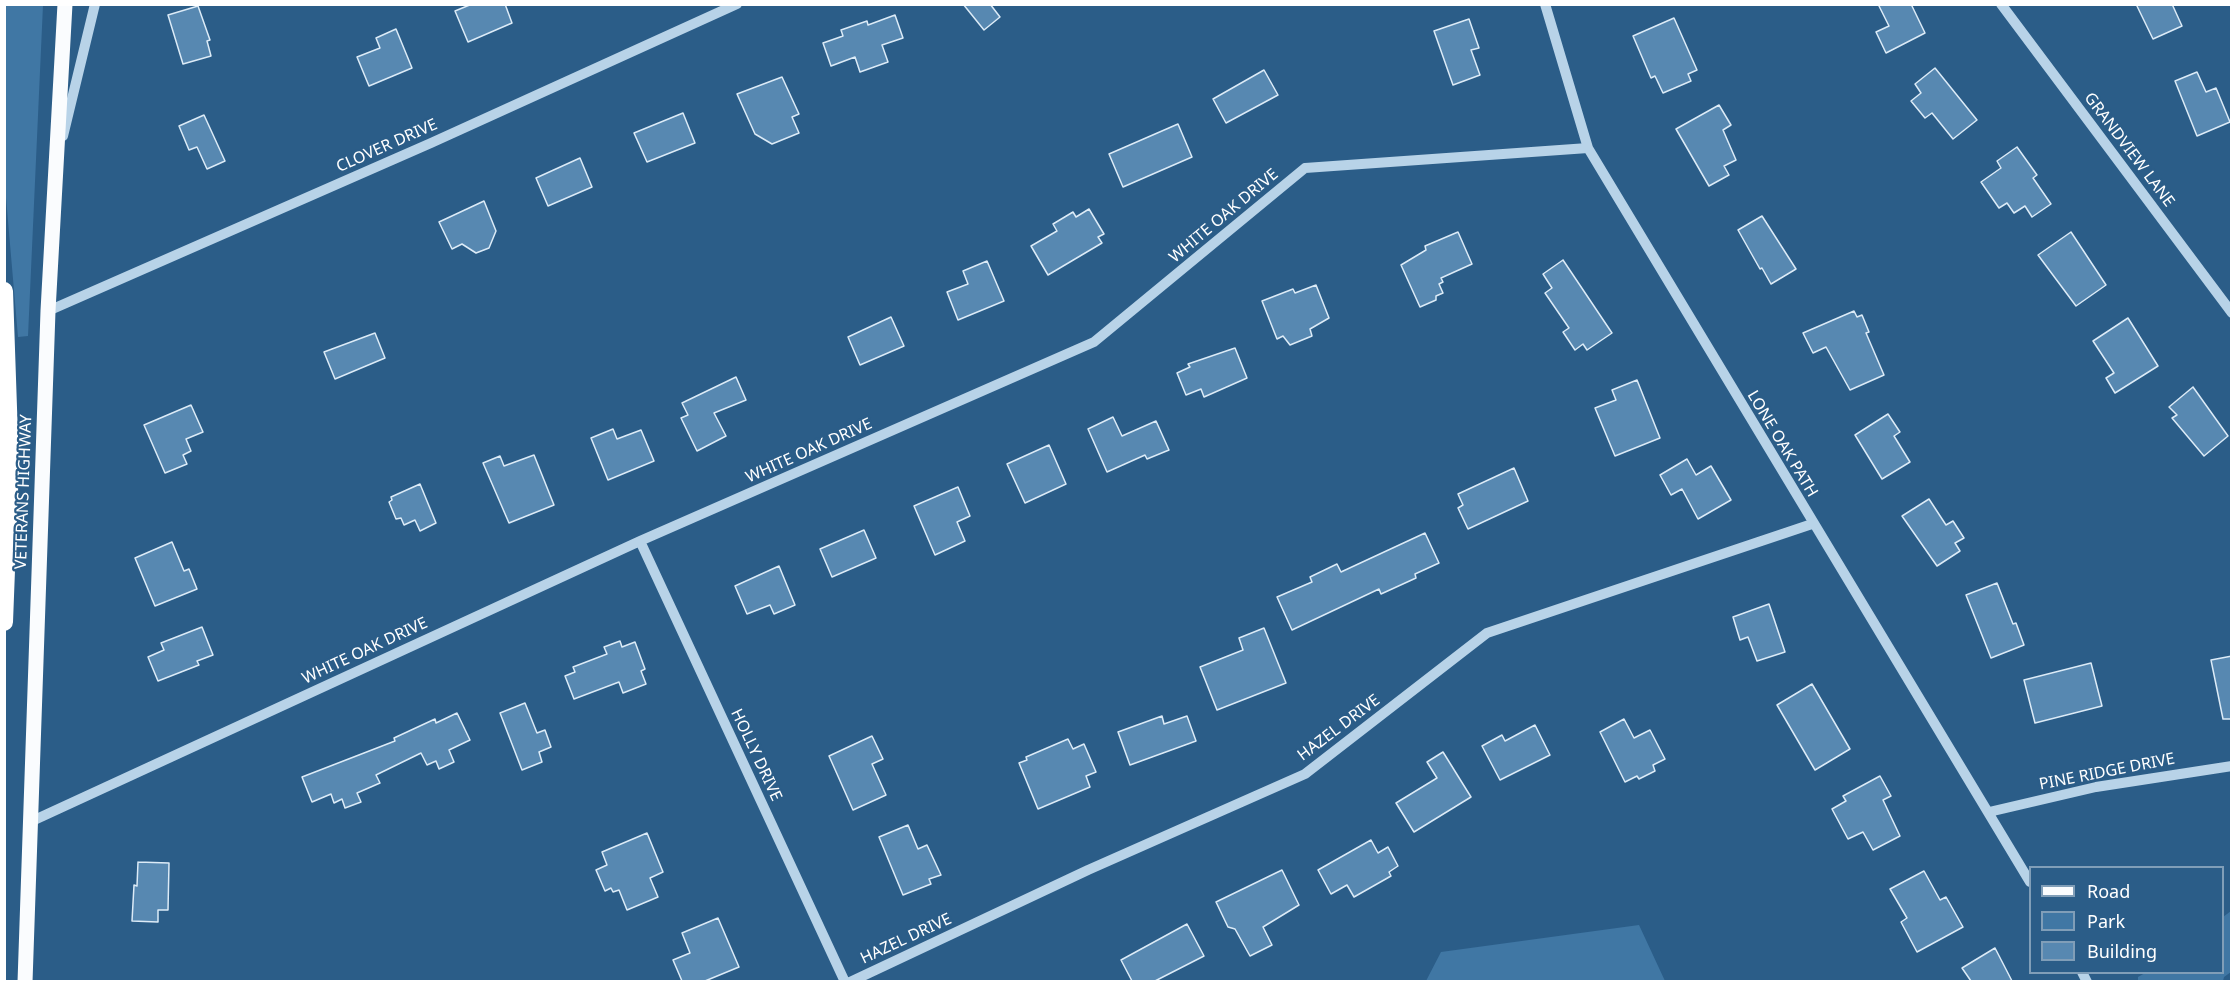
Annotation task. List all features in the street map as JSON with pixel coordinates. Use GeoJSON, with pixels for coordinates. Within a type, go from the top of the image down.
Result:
{"type":"FeatureCollection","features":[{"type":"Feature","properties":{"kind":"highway"},"geometry":{"type":"LineString","coordinates":[[4,291],[10,466],[4,622]]}},
{"type":"Feature","properties":{"kind":"main road","name":"VETERANS HIGHWAY"},"geometry":{"type":"LineString","coordinates":[[25,981],[48,311],[64,4]]}},
{"type":"Feature","properties":{"kind":"street"},"geometry":{"type":"LineString","coordinates":[[55,165],[95,4]]}},
{"type":"Feature","properties":{"kind":"street","name":"CLOVER DRIVE"},"geometry":{"type":"LineString","coordinates":[[48,311],[420,148],[737,4]]}},
{"type":"Feature","properties":{"kind":"street","name":"LONE OAK PATH"},"geometry":{"type":"LineString","coordinates":[[1545,4],[1588,148],[1812,524],[2029,879]]}},
{"type":"Feature","properties":{"kind":"street","name":"GRANDVIEW LANE"},"geometry":{"type":"LineString","coordinates":[[2001,4],[2232,314]]}},
{"type":"Feature","properties":{"kind":"street","name":"WHITE OAK DRIVE"},"geometry":{"type":"LineString","coordinates":[[30,822],[640,541],[1094,342],[1305,168],[1588,148]]}},
{"type":"Feature","properties":{"kind":"street","name":"HAZEL DRIVE"},"geometry":{"type":"LineString","coordinates":[[848,981],[1088,870],[1305,774],[1487,633],[1812,524]]}},
{"type":"Feature","properties":{"kind":"street","name":"HOLLY DRIVE"},"geometry":{"type":"LineString","coordinates":[[640,541],[848,981]]}},
{"type":"Feature","properties":{"kind":"street","name":"PINE RIDGE DRIVE"},"geometry":{"type":"LineString","coordinates":[[1989,812],[2096,787],[2232,766]]}},
{"type":"Feature","properties":{"kind":"green space"},"geometry":{"type":"Polygon","coordinates":[[[4,5],[43,5],[28,336],[18,337],[5,186],[4,5]]]}},
{"type":"Feature","properties":{"kind":"green space"},"geometry":{"type":"Polygon","coordinates":[[[2231,911],[2231,972],[2224,977],[2223,981],[2138,981],[2138,977],[2143,974],[2224,974],[2224,916],[2231,911]]]}},
{"type":"Feature","properties":{"kind":"green space"},"geometry":{"type":"Polygon","coordinates":[[[1639,925],[1665,981],[1426,981],[1441,952],[1639,925]]]}},
{"type":"Feature","properties":{"kind":"building"},"geometry":{"type":"Polygon","coordinates":[[[472,4],[505,4],[512,23],[468,42],[455,11],[472,4]]]}},
{"type":"Feature","properties":{"kind":"building"},"geometry":{"type":"Polygon","coordinates":[[[963,4],[990,4],[1000,17],[984,30],[963,4]]]}},
{"type":"Feature","properties":{"kind":"building"},"geometry":{"type":"Polygon","coordinates":[[[1878,4],[1911,4],[1925,33],[1886,53],[1876,32],[1889,26],[1878,4]]]}},
{"type":"Feature","properties":{"kind":"building"},"geometry":{"type":"Polygon","coordinates":[[[2136,4],[2172,4],[2182,26],[2153,39],[2136,4]]]}},
{"type":"Feature","properties":{"kind":"building"},"geometry":{"type":"Polygon","coordinates":[[[198,6],[210,40],[207,41],[211,56],[183,64],[168,15],[198,6]]]}},
{"type":"Feature","properties":{"kind":"building"},"geometry":{"type":"Polygon","coordinates":[[[895,15],[903,38],[882,45],[888,62],[860,72],[855,57],[831,66],[823,43],[843,36],[841,30],[867,21],[868,25],[895,15]]]}},
{"type":"Feature","properties":{"kind":"building"},"geometry":{"type":"Polygon","coordinates":[[[1674,18],[1697,70],[1688,74],[1691,81],[1663,93],[1655,76],[1651,78],[1633,36],[1674,18]]]}},
{"type":"Feature","properties":{"kind":"building"},"geometry":{"type":"Polygon","coordinates":[[[1469,19],[1479,48],[1471,50],[1480,75],[1453,85],[1434,31],[1469,19]]]}},
{"type":"Feature","properties":{"kind":"building"},"geometry":{"type":"Polygon","coordinates":[[[396,29],[412,68],[369,86],[357,57],[380,48],[376,38],[396,29]]]}},
{"type":"Feature","properties":{"kind":"building"},"geometry":{"type":"Polygon","coordinates":[[[1935,68],[1977,120],[1953,139],[1932,113],[1925,118],[1911,101],[1921,93],[1915,84],[1935,68]]]}},
{"type":"Feature","properties":{"kind":"building"},"geometry":{"type":"Polygon","coordinates":[[[1264,70],[1278,95],[1226,123],[1213,99],[1264,70]]]}},
{"type":"Feature","properties":{"kind":"building"},"geometry":{"type":"Polygon","coordinates":[[[2197,72],[2206,92],[2216,88],[2230,122],[2197,136],[2175,81],[2197,72]]]}},
{"type":"Feature","properties":{"kind":"building"},"geometry":{"type":"Polygon","coordinates":[[[782,77],[799,114],[792,117],[799,133],[772,144],[755,134],[737,94],[782,77]]]}},
{"type":"Feature","properties":{"kind":"building"},"geometry":{"type":"Polygon","coordinates":[[[1719,105],[1731,125],[1723,130],[1736,160],[1724,166],[1729,175],[1709,186],[1676,129],[1719,105]]]}},
{"type":"Feature","properties":{"kind":"building"},"geometry":{"type":"Polygon","coordinates":[[[683,113],[695,143],[647,162],[634,133],[683,113]]]}},
{"type":"Feature","properties":{"kind":"building"},"geometry":{"type":"Polygon","coordinates":[[[204,115],[225,161],[207,169],[197,147],[189,150],[179,126],[204,115]]]}},
{"type":"Feature","properties":{"kind":"building"},"geometry":{"type":"Polygon","coordinates":[[[1178,124],[1192,157],[1123,187],[1109,154],[1178,124]]]}},
{"type":"Feature","properties":{"kind":"building"},"geometry":{"type":"Polygon","coordinates":[[[2017,147],[2037,175],[2033,178],[2051,204],[2032,217],[2025,206],[2014,213],[2007,203],[1999,208],[1981,182],[2001,168],[1997,161],[2017,147]]]}},
{"type":"Feature","properties":{"kind":"building"},"geometry":{"type":"Polygon","coordinates":[[[580,158],[592,187],[548,206],[536,178],[580,158]]]}},
{"type":"Feature","properties":{"kind":"building"},"geometry":{"type":"Polygon","coordinates":[[[484,201],[496,231],[489,248],[476,253],[462,244],[452,249],[439,222],[484,201]]]}},
{"type":"Feature","properties":{"kind":"building"},"geometry":{"type":"Polygon","coordinates":[[[1089,209],[1104,234],[1098,237],[1102,243],[1048,275],[1031,246],[1057,231],[1053,224],[1073,212],[1076,217],[1089,209]]]}},
{"type":"Feature","properties":{"kind":"building"},"geometry":{"type":"Polygon","coordinates":[[[1762,216],[1796,269],[1771,284],[1738,230],[1762,216]]]}},
{"type":"Feature","properties":{"kind":"building"},"geometry":{"type":"Polygon","coordinates":[[[1458,232],[1472,264],[1441,278],[1443,282],[1439,284],[1443,293],[1436,296],[1436,300],[1420,307],[1401,265],[1426,250],[1425,246],[1458,232]]]}},
{"type":"Feature","properties":{"kind":"building"},"geometry":{"type":"Polygon","coordinates":[[[2071,232],[2106,285],[2076,306],[2038,255],[2071,232]]]}},
{"type":"Feature","properties":{"kind":"building"},"geometry":{"type":"Polygon","coordinates":[[[1563,260],[1612,333],[1587,350],[1583,344],[1575,350],[1563,332],[1569,328],[1545,293],[1552,288],[1543,274],[1563,260]]]}},
{"type":"Feature","properties":{"kind":"building"},"geometry":{"type":"Polygon","coordinates":[[[987,261],[1004,301],[958,320],[947,292],[968,284],[963,271],[987,261]]]}},
{"type":"Feature","properties":{"kind":"building"},"geometry":{"type":"Polygon","coordinates":[[[1316,285],[1329,318],[1310,329],[1312,336],[1290,345],[1283,336],[1277,339],[1262,301],[1293,289],[1295,293],[1316,285]]]}},
{"type":"Feature","properties":{"kind":"building"},"geometry":{"type":"Polygon","coordinates":[[[1854,311],[1857,317],[1862,315],[1869,332],[1866,333],[1884,375],[1850,390],[1826,347],[1813,353],[1803,333],[1854,311]]]}},
{"type":"Feature","properties":{"kind":"building"},"geometry":{"type":"Polygon","coordinates":[[[891,317],[904,346],[860,365],[848,337],[891,317]]]}},
{"type":"Feature","properties":{"kind":"building"},"geometry":{"type":"Polygon","coordinates":[[[2128,318],[2158,366],[2115,393],[2106,378],[2114,373],[2093,341],[2128,318]]]}},
{"type":"Feature","properties":{"kind":"building"},"geometry":{"type":"Polygon","coordinates":[[[375,333],[385,358],[335,379],[324,352],[375,333]]]}},
{"type":"Feature","properties":{"kind":"building"},"geometry":{"type":"Polygon","coordinates":[[[1235,348],[1247,378],[1204,397],[1201,389],[1186,395],[1177,373],[1190,367],[1188,364],[1235,348]]]}},
{"type":"Feature","properties":{"kind":"building"},"geometry":{"type":"Polygon","coordinates":[[[736,377],[746,400],[714,413],[726,436],[697,451],[681,418],[688,415],[682,403],[736,377]]]}},
{"type":"Feature","properties":{"kind":"building"},"geometry":{"type":"Polygon","coordinates":[[[1637,380],[1660,438],[1615,456],[1595,408],[1616,400],[1612,390],[1637,380]]]}},
{"type":"Feature","properties":{"kind":"building"},"geometry":{"type":"Polygon","coordinates":[[[2193,387],[2228,436],[2204,456],[2172,418],[2177,415],[2169,407],[2193,387]]]}},
{"type":"Feature","properties":{"kind":"building"},"geometry":{"type":"Polygon","coordinates":[[[191,405],[203,432],[186,439],[191,451],[183,455],[187,464],[165,473],[144,425],[191,405]]]}},
{"type":"Feature","properties":{"kind":"building"},"geometry":{"type":"Polygon","coordinates":[[[1888,414],[1900,432],[1894,436],[1910,462],[1882,479],[1855,435],[1888,414]]]}},
{"type":"Feature","properties":{"kind":"building"},"geometry":{"type":"Polygon","coordinates":[[[1113,417],[1122,436],[1156,421],[1169,450],[1147,459],[1145,455],[1107,472],[1088,429],[1113,417]]]}},
{"type":"Feature","properties":{"kind":"building"},"geometry":{"type":"Polygon","coordinates":[[[613,429],[617,439],[641,430],[654,461],[608,480],[591,438],[613,429]]]}},
{"type":"Feature","properties":{"kind":"building"},"geometry":{"type":"Polygon","coordinates":[[[1049,445],[1066,484],[1025,503],[1007,464],[1049,445]]]}},
{"type":"Feature","properties":{"kind":"building"},"geometry":{"type":"Polygon","coordinates":[[[534,455],[554,505],[509,523],[483,463],[500,456],[504,466],[534,455]]]}},
{"type":"Feature","properties":{"kind":"building"},"geometry":{"type":"Polygon","coordinates":[[[1687,459],[1696,475],[1711,466],[1731,500],[1698,519],[1682,489],[1671,495],[1660,475],[1687,459]]]}},
{"type":"Feature","properties":{"kind":"building"},"geometry":{"type":"Polygon","coordinates":[[[1514,468],[1528,501],[1468,529],[1458,508],[1463,505],[1458,494],[1514,468]]]}},
{"type":"Feature","properties":{"kind":"building"},"geometry":{"type":"Polygon","coordinates":[[[420,484],[436,523],[420,531],[415,520],[404,525],[401,518],[396,519],[389,502],[392,500],[391,497],[420,484]]]}},
{"type":"Feature","properties":{"kind":"building"},"geometry":{"type":"Polygon","coordinates":[[[958,487],[970,516],[957,522],[965,541],[935,555],[914,506],[958,487]]]}},
{"type":"Feature","properties":{"kind":"building"},"geometry":{"type":"Polygon","coordinates":[[[1929,499],[1946,525],[1953,521],[1964,538],[1955,543],[1960,551],[1937,566],[1902,516],[1929,499]]]}},
{"type":"Feature","properties":{"kind":"building"},"geometry":{"type":"Polygon","coordinates":[[[864,530],[876,558],[832,577],[820,549],[864,530]]]}},
{"type":"Feature","properties":{"kind":"building"},"geometry":{"type":"Polygon","coordinates":[[[1425,533],[1439,563],[1415,574],[1416,578],[1381,594],[1379,589],[1292,630],[1277,597],[1312,582],[1310,577],[1337,564],[1341,572],[1425,533]]]}},
{"type":"Feature","properties":{"kind":"building"},"geometry":{"type":"Polygon","coordinates":[[[172,542],[184,571],[189,569],[197,589],[155,606],[135,558],[172,542]]]}},
{"type":"Feature","properties":{"kind":"building"},"geometry":{"type":"Polygon","coordinates":[[[779,566],[795,605],[774,614],[770,605],[747,614],[735,586],[779,566]]]}},
{"type":"Feature","properties":{"kind":"building"},"geometry":{"type":"Polygon","coordinates":[[[1997,583],[2024,645],[1991,658],[1966,595],[1997,583]]]}},
{"type":"Feature","properties":{"kind":"building"},"geometry":{"type":"Polygon","coordinates":[[[1769,604],[1785,652],[1757,661],[1748,637],[1740,640],[1733,617],[1769,604]]]}},
{"type":"Feature","properties":{"kind":"building"},"geometry":{"type":"Polygon","coordinates":[[[202,627],[213,655],[197,661],[199,665],[158,681],[148,657],[164,650],[161,643],[202,627]]]}},
{"type":"Feature","properties":{"kind":"building"},"geometry":{"type":"Polygon","coordinates":[[[1264,628],[1286,683],[1217,710],[1200,667],[1243,650],[1239,638],[1264,628]]]}},
{"type":"Feature","properties":{"kind":"building"},"geometry":{"type":"Polygon","coordinates":[[[620,641],[622,647],[635,642],[645,669],[641,671],[646,684],[623,693],[619,682],[574,699],[565,676],[575,672],[573,667],[607,654],[604,647],[620,641]]]}},
{"type":"Feature","properties":{"kind":"building"},"geometry":{"type":"Polygon","coordinates":[[[2232,656],[2232,719],[2223,719],[2211,660],[2232,656]]]}},
{"type":"Feature","properties":{"kind":"building"},"geometry":{"type":"Polygon","coordinates":[[[2091,663],[2102,706],[2035,723],[2024,680],[2091,663]]]}},
{"type":"Feature","properties":{"kind":"building"},"geometry":{"type":"Polygon","coordinates":[[[1812,684],[1850,749],[1815,770],[1777,705],[1812,684]]]}},
{"type":"Feature","properties":{"kind":"building"},"geometry":{"type":"Polygon","coordinates":[[[525,703],[537,733],[545,730],[551,747],[539,752],[542,762],[522,770],[500,713],[525,703]]]}},
{"type":"Feature","properties":{"kind":"building"},"geometry":{"type":"Polygon","coordinates":[[[457,713],[470,740],[449,750],[454,762],[439,769],[436,761],[427,765],[421,753],[376,775],[380,783],[357,793],[361,802],[345,808],[342,799],[334,803],[331,794],[312,802],[302,777],[395,741],[394,738],[435,719],[436,723],[457,713]]]}},
{"type":"Feature","properties":{"kind":"building"},"geometry":{"type":"Polygon","coordinates":[[[1162,716],[1164,724],[1187,716],[1196,741],[1130,765],[1118,732],[1162,716]]]}},
{"type":"Feature","properties":{"kind":"building"},"geometry":{"type":"Polygon","coordinates":[[[1624,719],[1634,738],[1650,730],[1665,759],[1653,765],[1655,771],[1639,779],[1637,776],[1625,782],[1600,732],[1624,719]]]}},
{"type":"Feature","properties":{"kind":"building"},"geometry":{"type":"Polygon","coordinates":[[[1535,725],[1550,755],[1500,780],[1482,746],[1502,735],[1505,741],[1535,725]]]}},
{"type":"Feature","properties":{"kind":"building"},"geometry":{"type":"Polygon","coordinates":[[[872,736],[883,759],[872,764],[886,795],[853,810],[829,756],[872,736]]]}},
{"type":"Feature","properties":{"kind":"building"},"geometry":{"type":"Polygon","coordinates":[[[1068,739],[1073,749],[1084,744],[1096,772],[1086,776],[1090,787],[1038,809],[1019,763],[1027,760],[1026,757],[1068,739]]]}},
{"type":"Feature","properties":{"kind":"building"},"geometry":{"type":"Polygon","coordinates":[[[1443,752],[1471,797],[1414,832],[1396,803],[1437,778],[1427,762],[1443,752]]]}},
{"type":"Feature","properties":{"kind":"building"},"geometry":{"type":"Polygon","coordinates":[[[1880,776],[1891,796],[1883,800],[1900,836],[1873,850],[1863,832],[1848,839],[1832,809],[1846,801],[1843,796],[1880,776]]]}},
{"type":"Feature","properties":{"kind":"building"},"geometry":{"type":"Polygon","coordinates":[[[908,825],[918,849],[927,845],[941,875],[929,879],[931,884],[903,895],[879,837],[908,825]]]}},
{"type":"Feature","properties":{"kind":"building"},"geometry":{"type":"Polygon","coordinates":[[[647,833],[663,872],[650,878],[658,897],[627,910],[619,890],[613,892],[611,888],[605,891],[596,870],[607,865],[602,852],[647,833]]]}},
{"type":"Feature","properties":{"kind":"building"},"geometry":{"type":"Polygon","coordinates":[[[1371,840],[1378,853],[1388,847],[1398,866],[1389,872],[1391,876],[1354,897],[1347,885],[1331,894],[1318,870],[1371,840]]]}},
{"type":"Feature","properties":{"kind":"building"},"geometry":{"type":"Polygon","coordinates":[[[138,862],[169,863],[168,910],[158,910],[158,922],[132,921],[138,862]]]}},
{"type":"Feature","properties":{"kind":"building"},"geometry":{"type":"Polygon","coordinates":[[[1282,870],[1299,905],[1263,927],[1272,945],[1250,956],[1235,929],[1228,927],[1216,902],[1282,870]]]}},
{"type":"Feature","properties":{"kind":"building"},"geometry":{"type":"Polygon","coordinates":[[[1924,871],[1940,900],[1946,897],[1963,927],[1917,952],[1901,922],[1907,918],[1890,889],[1924,871]]]}},
{"type":"Feature","properties":{"kind":"building"},"geometry":{"type":"Polygon","coordinates":[[[718,918],[739,967],[705,981],[682,981],[673,960],[690,953],[682,933],[718,918]]]}},
{"type":"Feature","properties":{"kind":"building"},"geometry":{"type":"Polygon","coordinates":[[[1187,924],[1204,956],[1155,981],[1132,981],[1121,960],[1187,924]]]}},
{"type":"Feature","properties":{"kind":"building"},"geometry":{"type":"Polygon","coordinates":[[[1995,948],[2012,981],[1971,981],[1962,968],[1995,948]]]}}]}
